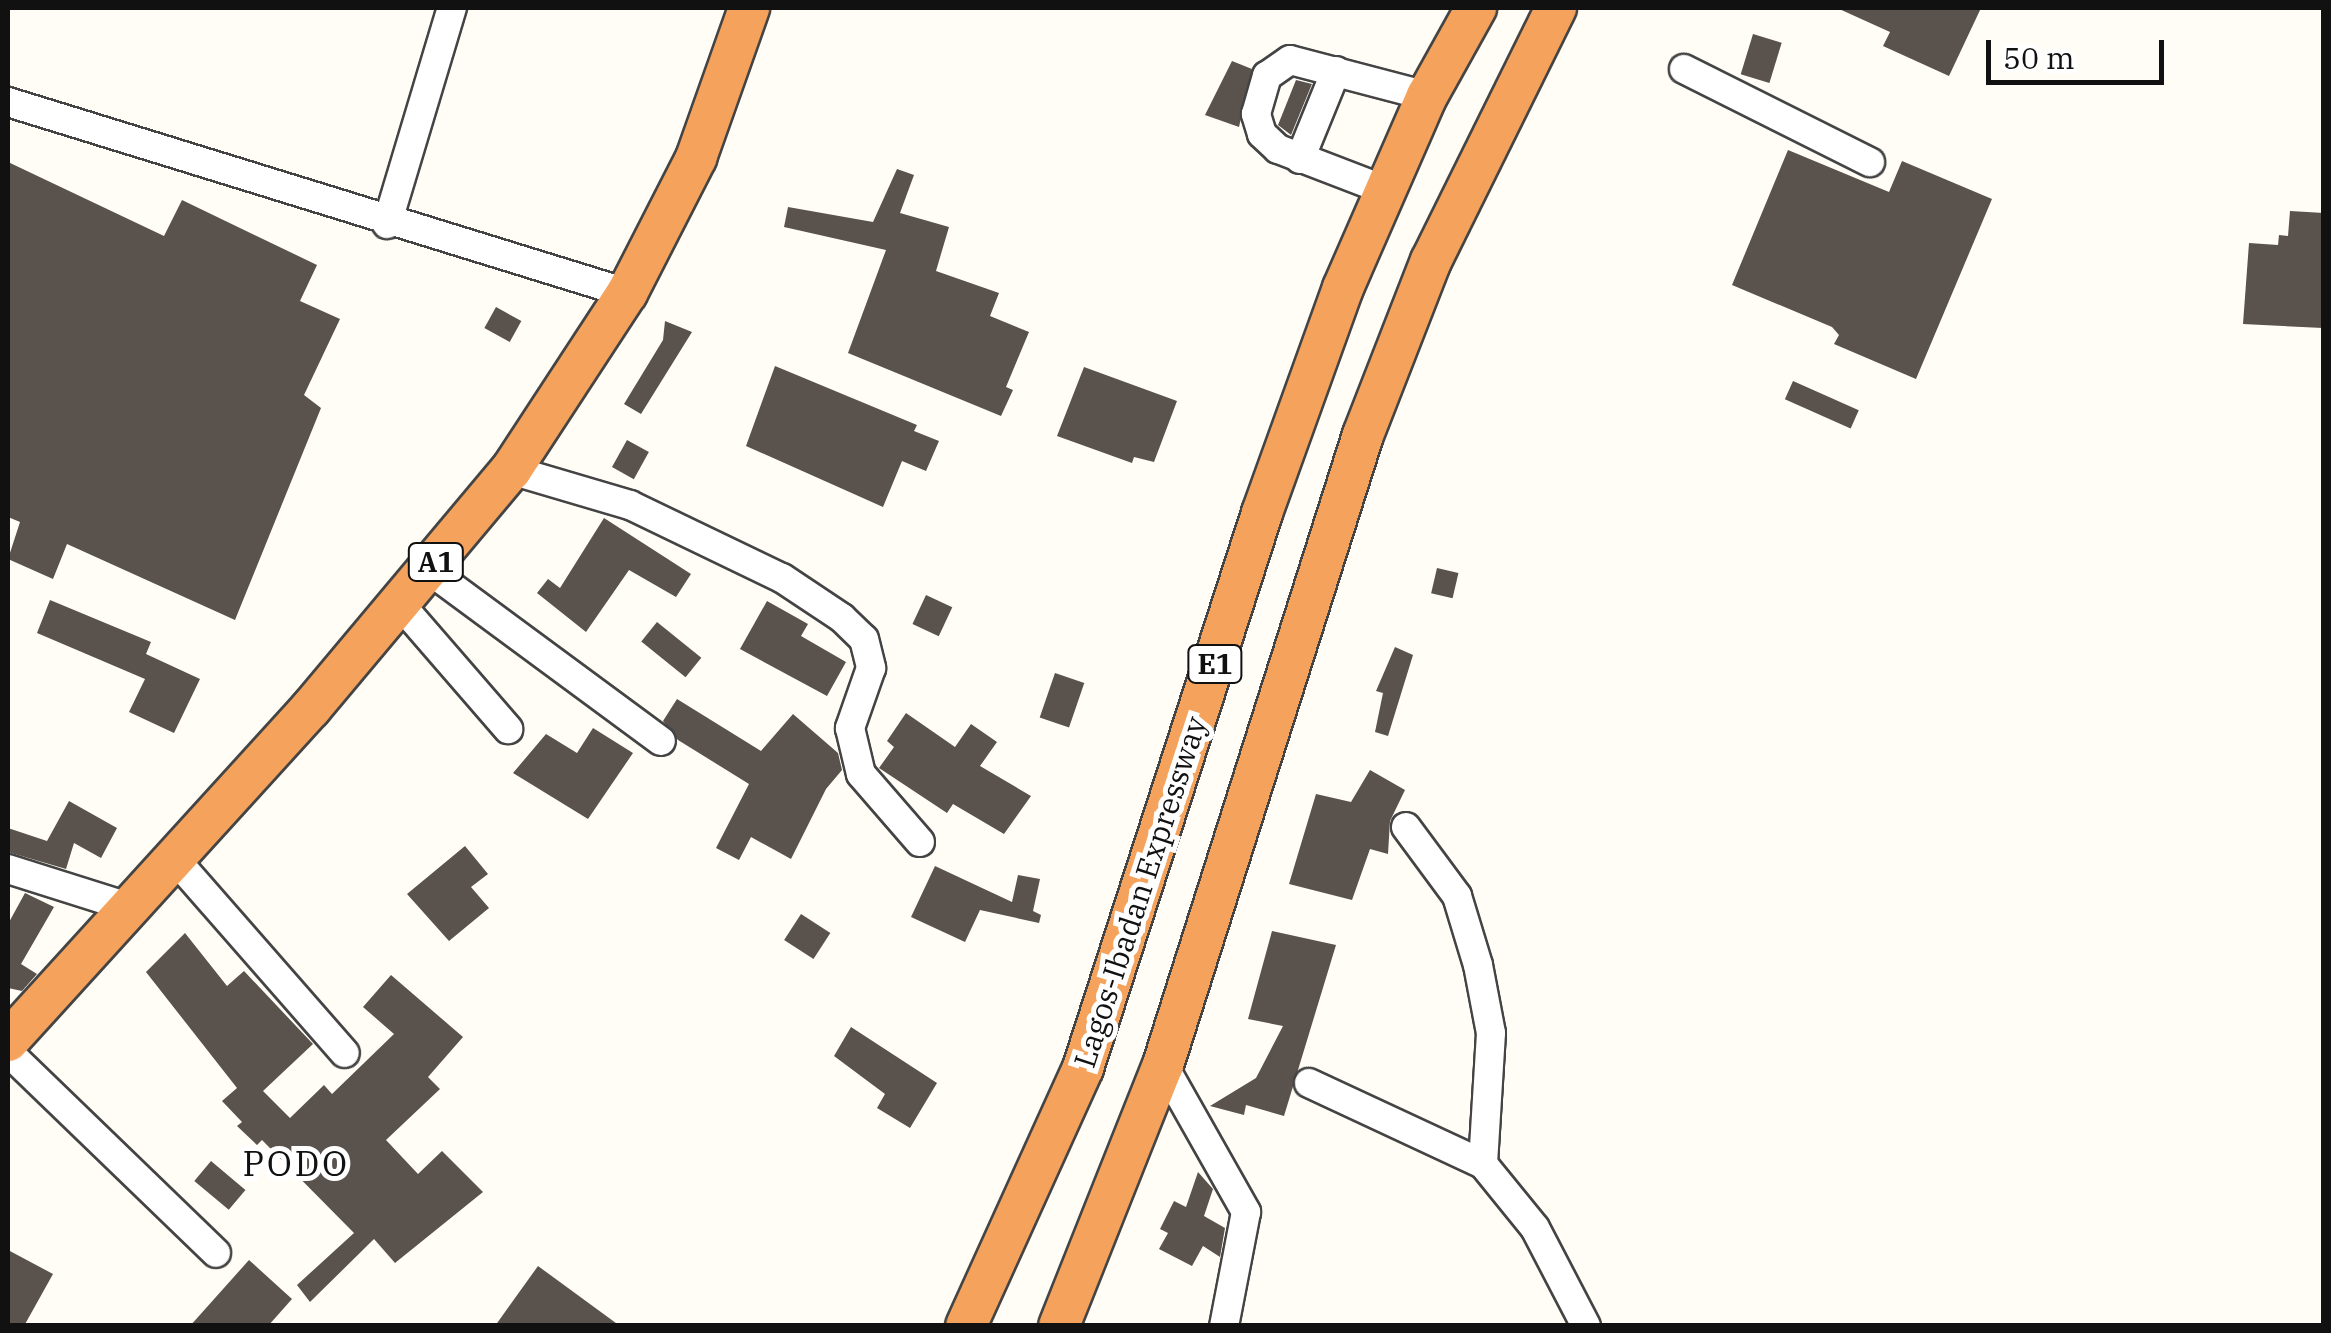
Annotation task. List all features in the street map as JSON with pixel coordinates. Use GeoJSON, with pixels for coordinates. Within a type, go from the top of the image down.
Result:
{"type":"FeatureCollection","features":[{"type":"Feature","properties":{"kind":"highway","name":"A1"},"geometry":{"type":"LineString","coordinates":[[8,1041],[132,908],[429,570],[511,470],[627,293],[696,158],[750,8]]}},
{"type":"Feature","properties":{"kind":"highway","name":"Lagos-Ibadan Expressway"},"geometry":{"type":"LineString","coordinates":[[966,1326],[1083,1068],[1273,481],[1385,190],[1427,96],[1476,8]]}},
{"type":"Feature","properties":{"kind":"highway","name":"E1"},"geometry":{"type":"LineString","coordinates":[[1059,1326],[1163,1065],[1364,434],[1448,225],[1556,8]]}},
{"type":"Feature","properties":{"kind":"street"},"geometry":{"type":"LineString","coordinates":[[387,224],[452,8]]}},
{"type":"Feature","properties":{"kind":"street"},"geometry":{"type":"LineString","coordinates":[[1385,190],[1278,149],[1256,124],[1267,76],[1290,60],[1427,96]]}},
{"type":"Feature","properties":{"kind":"street"},"geometry":{"type":"LineString","coordinates":[[1684,68],[1870,162]]}},
{"type":"Feature","properties":{"kind":"street"},"geometry":{"type":"LineString","coordinates":[[1300,158],[1336,71]]}},
{"type":"Feature","properties":{"kind":"street"},"geometry":{"type":"LineString","coordinates":[[8,102],[387,224],[627,293]]}},
{"type":"Feature","properties":{"kind":"street"},"geometry":{"type":"LineString","coordinates":[[511,470],[630,505],[782,578],[864,639],[871,668],[850,728],[854,753],[861,774],[920,842]]}},
{"type":"Feature","properties":{"kind":"street"},"geometry":{"type":"LineString","coordinates":[[429,570],[661,741]]}},
{"type":"Feature","properties":{"kind":"street"},"geometry":{"type":"LineString","coordinates":[[400,603],[508,729]]}},
{"type":"Feature","properties":{"kind":"street"},"geometry":{"type":"LineString","coordinates":[[1406,826],[1458,896],[1478,965],[1491,1033],[1483,1164]]}},
{"type":"Feature","properties":{"kind":"street"},"geometry":{"type":"LineString","coordinates":[[174,858],[346,1054]]}},
{"type":"Feature","properties":{"kind":"street"},"geometry":{"type":"LineString","coordinates":[[8,868],[132,908]]}},
{"type":"Feature","properties":{"kind":"street"},"geometry":{"type":"LineString","coordinates":[[8,1052],[216,1253]]}},
{"type":"Feature","properties":{"kind":"street"},"geometry":{"type":"LineString","coordinates":[[1163,1065],[1246,1212],[1228,1324]]}},
{"type":"Feature","properties":{"kind":"street"},"geometry":{"type":"LineString","coordinates":[[1308,1083],[1483,1164],[1535,1228],[1586,1326]]}},
{"type":"Feature","properties":{"kind":"building"},"geometry":{"type":"Polygon","coordinates":[[[1837,8],[1981,8],[1949,76],[1883,46],[1890,32],[1837,8]]]}},
{"type":"Feature","properties":{"kind":"building"},"geometry":{"type":"Polygon","coordinates":[[[1753,34],[1782,43],[1769,83],[1741,74],[1753,34]]]}},
{"type":"Feature","properties":{"kind":"building"},"geometry":{"type":"Polygon","coordinates":[[[1232,61],[1252,69],[1239,127],[1205,115],[1232,61]]]}},
{"type":"Feature","properties":{"kind":"building"},"geometry":{"type":"Polygon","coordinates":[[[1296,80],[1312,84],[1291,135],[1278,125],[1296,80]]]}},
{"type":"Feature","properties":{"kind":"building"},"geometry":{"type":"Polygon","coordinates":[[[1788,150],[1889,192],[1902,161],[1992,199],[1916,379],[1834,344],[1839,335],[1832,327],[1732,285],[1788,150]]]}},
{"type":"Feature","properties":{"kind":"building"},"geometry":{"type":"Polygon","coordinates":[[[8,162],[164,236],[182,200],[317,265],[300,301],[340,319],[304,395],[321,408],[235,620],[67,544],[53,579],[8,559],[20,522],[8,517],[8,162]]]}},
{"type":"Feature","properties":{"kind":"building"},"geometry":{"type":"Polygon","coordinates":[[[897,169],[914,175],[900,213],[949,227],[936,271],[999,293],[990,316],[1029,332],[1006,387],[1013,390],[1001,416],[848,353],[886,250],[784,227],[788,207],[873,222],[897,169]]]}},
{"type":"Feature","properties":{"kind":"building"},"geometry":{"type":"Polygon","coordinates":[[[2290,211],[2324,213],[2323,328],[2243,324],[2249,243],[2278,245],[2279,235],[2288,236],[2290,211]]]}},
{"type":"Feature","properties":{"kind":"building"},"geometry":{"type":"Polygon","coordinates":[[[496,307],[521,321],[510,342],[484,328],[496,307]]]}},
{"type":"Feature","properties":{"kind":"building"},"geometry":{"type":"Polygon","coordinates":[[[665,321],[692,332],[641,414],[624,404],[663,340],[665,321]]]}},
{"type":"Feature","properties":{"kind":"building"},"geometry":{"type":"Polygon","coordinates":[[[775,366],[917,425],[914,431],[939,441],[926,471],[902,461],[883,507],[746,446],[775,366]]]}},
{"type":"Feature","properties":{"kind":"building"},"geometry":{"type":"Polygon","coordinates":[[[1084,367],[1177,401],[1154,462],[1134,457],[1132,463],[1057,436],[1084,367]]]}},
{"type":"Feature","properties":{"kind":"building"},"geometry":{"type":"Polygon","coordinates":[[[1793,381],[1859,410],[1851,429],[1785,399],[1793,381]]]}},
{"type":"Feature","properties":{"kind":"building"},"geometry":{"type":"Polygon","coordinates":[[[627,440],[649,452],[634,479],[612,467],[627,440]]]}},
{"type":"Feature","properties":{"kind":"building"},"geometry":{"type":"Polygon","coordinates":[[[604,518],[691,574],[676,597],[629,570],[586,632],[537,593],[548,579],[560,588],[604,518]]]}},
{"type":"Feature","properties":{"kind":"building"},"geometry":{"type":"Polygon","coordinates":[[[1437,568],[1458,573],[1453,598],[1431,593],[1437,568]]]}},
{"type":"Feature","properties":{"kind":"building"},"geometry":{"type":"Polygon","coordinates":[[[926,595],[952,607],[939,636],[912,624],[926,595]]]}},
{"type":"Feature","properties":{"kind":"building"},"geometry":{"type":"Polygon","coordinates":[[[50,600],[151,642],[146,654],[200,679],[174,733],[129,712],[145,679],[37,633],[50,600]]]}},
{"type":"Feature","properties":{"kind":"building"},"geometry":{"type":"Polygon","coordinates":[[[767,601],[808,624],[801,636],[846,662],[827,696],[740,649],[767,601]]]}},
{"type":"Feature","properties":{"kind":"building"},"geometry":{"type":"Polygon","coordinates":[[[657,622],[701,658],[686,677],[641,641],[657,622]]]}},
{"type":"Feature","properties":{"kind":"building"},"geometry":{"type":"Polygon","coordinates":[[[1395,647],[1413,655],[1388,736],[1375,732],[1383,693],[1376,691],[1395,647]]]}},
{"type":"Feature","properties":{"kind":"building"},"geometry":{"type":"Polygon","coordinates":[[[1055,673],[1084,683],[1069,728],[1040,717],[1055,673]]]}},
{"type":"Feature","properties":{"kind":"building"},"geometry":{"type":"Polygon","coordinates":[[[677,699],[761,751],[793,714],[838,753],[842,770],[826,789],[791,859],[751,837],[739,860],[716,848],[749,784],[678,740],[663,721],[677,699]]]}},
{"type":"Feature","properties":{"kind":"building"},"geometry":{"type":"Polygon","coordinates":[[[906,713],[955,747],[971,724],[997,742],[980,766],[1031,796],[1004,834],[953,804],[947,813],[879,768],[894,747],[887,741],[906,713]]]}},
{"type":"Feature","properties":{"kind":"building"},"geometry":{"type":"Polygon","coordinates":[[[593,728],[633,753],[588,819],[513,773],[546,734],[577,753],[593,728]]]}},
{"type":"Feature","properties":{"kind":"building"},"geometry":{"type":"Polygon","coordinates":[[[1370,770],[1405,790],[1390,821],[1388,854],[1370,849],[1352,900],[1289,884],[1316,794],[1351,802],[1370,770]]]}},
{"type":"Feature","properties":{"kind":"building"},"geometry":{"type":"Polygon","coordinates":[[[69,801],[117,828],[101,858],[74,843],[66,869],[8,852],[8,828],[47,841],[69,801]]]}},
{"type":"Feature","properties":{"kind":"building"},"geometry":{"type":"Polygon","coordinates":[[[465,846],[488,874],[471,887],[489,908],[449,941],[407,894],[465,846]]]}},
{"type":"Feature","properties":{"kind":"building"},"geometry":{"type":"Polygon","coordinates":[[[935,866],[1012,902],[1018,875],[1040,879],[1033,911],[1041,915],[1039,923],[980,910],[965,942],[911,917],[935,866]]]}},
{"type":"Feature","properties":{"kind":"building"},"geometry":{"type":"Polygon","coordinates":[[[25,893],[54,907],[21,964],[37,974],[22,991],[8,988],[8,924],[25,893]]]}},
{"type":"Feature","properties":{"kind":"building"},"geometry":{"type":"Polygon","coordinates":[[[801,914],[830,933],[813,959],[784,940],[801,914]]]}},
{"type":"Feature","properties":{"kind":"building"},"geometry":{"type":"Polygon","coordinates":[[[1272,931],[1336,945],[1284,1116],[1246,1105],[1244,1115],[1210,1106],[1256,1078],[1283,1026],[1248,1019],[1272,931]]]}},
{"type":"Feature","properties":{"kind":"building"},"geometry":{"type":"Polygon","coordinates":[[[185,933],[227,986],[244,971],[313,1044],[263,1091],[290,1118],[324,1085],[332,1094],[394,1034],[363,1007],[391,975],[463,1037],[428,1077],[440,1089],[386,1140],[418,1174],[442,1151],[483,1192],[395,1263],[374,1239],[310,1302],[297,1285],[354,1233],[262,1140],[257,1145],[237,1126],[242,1122],[222,1101],[237,1088],[146,972],[185,933]]]}},
{"type":"Feature","properties":{"kind":"building"},"geometry":{"type":"Polygon","coordinates":[[[851,1027],[937,1083],[910,1128],[877,1108],[885,1094],[834,1056],[851,1027]]]}},
{"type":"Feature","properties":{"kind":"building"},"geometry":{"type":"Polygon","coordinates":[[[211,1161],[245,1190],[229,1210],[194,1181],[211,1161]]]}},
{"type":"Feature","properties":{"kind":"building"},"geometry":{"type":"Polygon","coordinates":[[[1198,1172],[1213,1189],[1204,1216],[1225,1228],[1220,1257],[1203,1246],[1192,1266],[1159,1249],[1168,1233],[1160,1229],[1174,1201],[1186,1207],[1198,1172]]]}},
{"type":"Feature","properties":{"kind":"building"},"geometry":{"type":"Polygon","coordinates":[[[8,1250],[53,1274],[24,1326],[8,1326],[8,1250]]]}},
{"type":"Feature","properties":{"kind":"building"},"geometry":{"type":"Polygon","coordinates":[[[249,1260],[292,1299],[268,1326],[190,1326],[249,1260]]]}},
{"type":"Feature","properties":{"kind":"building"},"geometry":{"type":"Polygon","coordinates":[[[538,1266],[620,1326],[495,1326],[538,1266]]]}},
{"type":"Feature","properties":{"kind":"district","name":"PODO"},"geometry":{"type":"Point","coordinates":[296,1163]}}]}
